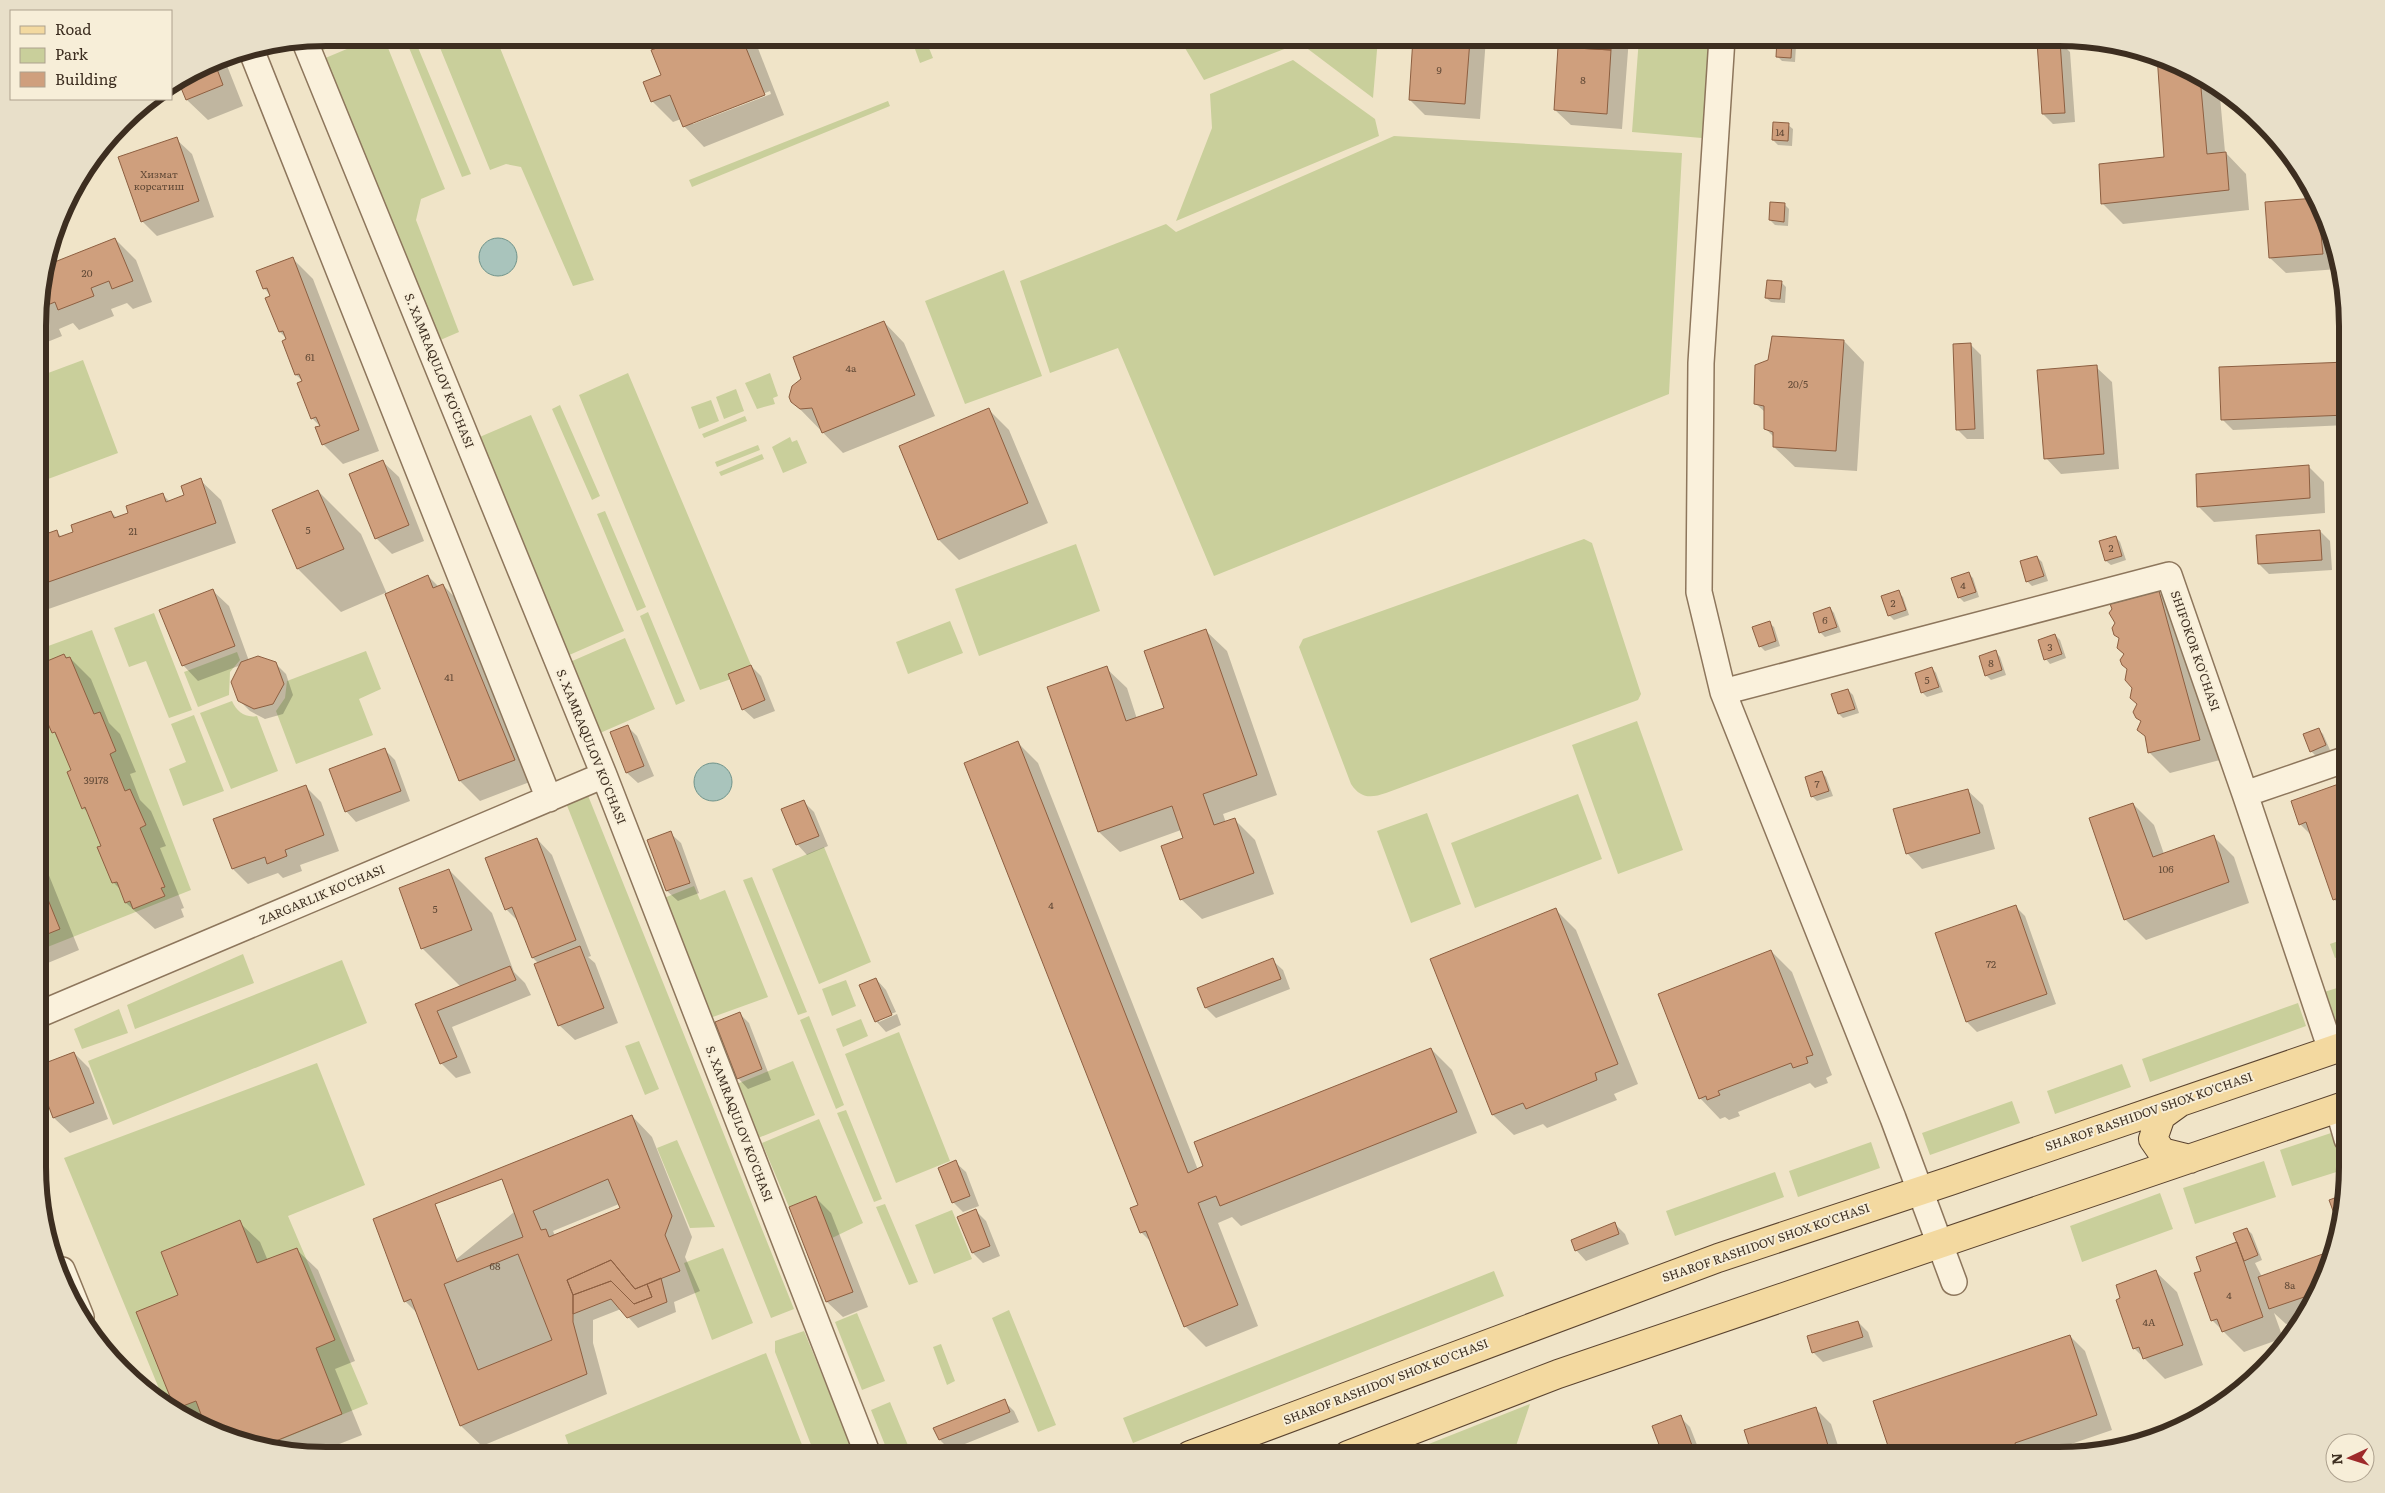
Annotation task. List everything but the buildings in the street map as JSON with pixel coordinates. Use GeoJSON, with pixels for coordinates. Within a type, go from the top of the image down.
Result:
{"type":"FeatureCollection","features":[{"type":"Feature","properties":{"kind":"main road","name":"SHAROF RASHIDOV SHOX KO'CHASI"},"geometry":{"type":"LineString","coordinates":[[1211,1447],[1718,1258],[2339,1047]]}},
{"type":"Feature","properties":{"kind":"main road"},"geometry":{"type":"LineString","coordinates":[[2184,1100],[2160,1116],[2153,1139],[2162,1152],[2190,1159]]}},
{"type":"Feature","properties":{"kind":"main road"},"geometry":{"type":"LineString","coordinates":[[1369,1447],[1558,1374],[2339,1107]]}},
{"type":"Feature","properties":{"kind":"street"},"geometry":{"type":"LineString","coordinates":[[1721,46],[1701,363],[1699,592],[1723,692],[1920,1190],[1938,1244],[1954,1282]]}},
{"type":"Feature","properties":{"kind":"street","name":"S. XAMRAQULOV KO'CHASI"},"geometry":{"type":"LineString","coordinates":[[307,47],[604,775],[865,1447]]}},
{"type":"Feature","properties":{"kind":"street"},"geometry":{"type":"LineString","coordinates":[[254,56],[549,799]]}},
{"type":"Feature","properties":{"kind":"street","name":"SHIFOKOR KO'CHASI"},"geometry":{"type":"LineString","coordinates":[[1723,692],[2169,575],[2245,794],[2339,1047]]}},
{"type":"Feature","properties":{"kind":"street"},"geometry":{"type":"LineString","coordinates":[[2245,794],[2339,762]]}},
{"type":"Feature","properties":{"kind":"street","name":"ZARGARLIK KO'CHASI"},"geometry":{"type":"LineString","coordinates":[[46,1011],[604,775]]}},
{"type":"Feature","properties":{"kind":"green space"},"geometry":{"type":"Polygon","coordinates":[[[322,46],[333,46],[323,50],[322,46]]]}},
{"type":"Feature","properties":{"kind":"green space"},"geometry":{"type":"Polygon","coordinates":[[[354,46],[387,46],[445,189],[421,199],[416,220],[459,332],[438,341],[323,59],[354,46]]]}},
{"type":"Feature","properties":{"kind":"green space"},"geometry":{"type":"Polygon","coordinates":[[[408,46],[417,46],[471,174],[462,177],[408,46]]]}},
{"type":"Feature","properties":{"kind":"green space"},"geometry":{"type":"Polygon","coordinates":[[[439,46],[499,46],[594,280],[573,286],[521,167],[506,164],[490,170],[439,46]]]}},
{"type":"Feature","properties":{"kind":"green space"},"geometry":{"type":"Polygon","coordinates":[[[914,46],[928,46],[933,58],[920,63],[914,46]]]}},
{"type":"Feature","properties":{"kind":"green space"},"geometry":{"type":"Polygon","coordinates":[[[1180,46],[1292,46],[1204,80],[1185,48],[1180,46]]]}},
{"type":"Feature","properties":{"kind":"green space"},"geometry":{"type":"Polygon","coordinates":[[[1304,46],[1377,46],[1373,98],[1304,46]]]}},
{"type":"Feature","properties":{"kind":"green space"},"geometry":{"type":"Polygon","coordinates":[[[1638,46],[1708,46],[1702,138],[1632,132],[1638,46]]]}},
{"type":"Feature","properties":{"kind":"green space"},"geometry":{"type":"Polygon","coordinates":[[[1293,60],[1375,119],[1379,136],[1176,221],[1212,128],[1210,94],[1293,60]]]}},
{"type":"Feature","properties":{"kind":"green space"},"geometry":{"type":"Polygon","coordinates":[[[888,101],[890,106],[692,187],[689,180],[888,101]]]}},
{"type":"Feature","properties":{"kind":"green space"},"geometry":{"type":"Polygon","coordinates":[[[1394,136],[1682,153],[1669,394],[1214,576],[1118,348],[1050,373],[1020,281],[1166,224],[1176,232],[1394,136]]]}},
{"type":"Feature","properties":{"kind":"green space"},"geometry":{"type":"Polygon","coordinates":[[[1004,270],[1042,376],[965,404],[925,301],[1004,270]]]}},
{"type":"Feature","properties":{"kind":"green space"},"geometry":{"type":"Polygon","coordinates":[[[83,360],[118,453],[46,480],[46,374],[83,360]]]}},
{"type":"Feature","properties":{"kind":"green space"},"geometry":{"type":"Polygon","coordinates":[[[628,373],[751,665],[729,674],[731,679],[700,690],[579,395],[628,373]]]}},
{"type":"Feature","properties":{"kind":"green space"},"geometry":{"type":"Polygon","coordinates":[[[770,373],[778,396],[773,398],[775,404],[757,409],[745,383],[770,373]]]}},
{"type":"Feature","properties":{"kind":"green space"},"geometry":{"type":"Polygon","coordinates":[[[736,389],[744,411],[724,419],[716,397],[736,389]]]}},
{"type":"Feature","properties":{"kind":"green space"},"geometry":{"type":"Polygon","coordinates":[[[711,400],[719,421],[699,429],[691,407],[711,400]]]}},
{"type":"Feature","properties":{"kind":"green space"},"geometry":{"type":"Polygon","coordinates":[[[560,405],[600,496],[592,500],[552,409],[560,405]]]}},
{"type":"Feature","properties":{"kind":"green space"},"geometry":{"type":"Polygon","coordinates":[[[531,415],[624,631],[567,656],[475,439],[531,415]]]}},
{"type":"Feature","properties":{"kind":"green space"},"geometry":{"type":"Polygon","coordinates":[[[745,416],[747,421],[704,438],[702,434],[745,416]]]}},
{"type":"Feature","properties":{"kind":"green space"},"geometry":{"type":"Polygon","coordinates":[[[790,437],[792,442],[797,440],[807,463],[783,473],[772,447],[790,437]]]}},
{"type":"Feature","properties":{"kind":"green space"},"geometry":{"type":"Polygon","coordinates":[[[758,445],[760,450],[717,467],[715,462],[758,445]]]}},
{"type":"Feature","properties":{"kind":"green space"},"geometry":{"type":"Polygon","coordinates":[[[762,454],[764,459],[721,476],[719,472],[762,454]]]}},
{"type":"Feature","properties":{"kind":"green space"},"geometry":{"type":"Polygon","coordinates":[[[605,511],[646,607],[637,611],[597,514],[605,511]]]}},
{"type":"Feature","properties":{"kind":"green space"},"geometry":{"type":"Polygon","coordinates":[[[1584,539],[1592,543],[1641,694],[1638,700],[1386,793],[1367,796],[1355,789],[1351,784],[1299,647],[1303,639],[1584,539]]]}},
{"type":"Feature","properties":{"kind":"green space"},"geometry":{"type":"Polygon","coordinates":[[[1076,544],[1100,611],[979,656],[955,589],[1076,544]]]}},
{"type":"Feature","properties":{"kind":"green space"},"geometry":{"type":"Polygon","coordinates":[[[648,612],[685,701],[676,705],[640,616],[648,612]]]}},
{"type":"Feature","properties":{"kind":"green space"},"geometry":{"type":"Polygon","coordinates":[[[154,613],[192,710],[169,718],[146,661],[129,667],[114,628],[154,613]]]}},
{"type":"Feature","properties":{"kind":"green space"},"geometry":{"type":"Polygon","coordinates":[[[950,621],[963,653],[908,674],[896,642],[950,621]]]}},
{"type":"Feature","properties":{"kind":"green space"},"geometry":{"type":"Polygon","coordinates":[[[92,630],[191,890],[46,948],[46,647],[92,630]]]}},
{"type":"Feature","properties":{"kind":"green space"},"geometry":{"type":"Polygon","coordinates":[[[625,638],[655,709],[600,733],[570,662],[625,638]]]}},
{"type":"Feature","properties":{"kind":"green space"},"geometry":{"type":"Polygon","coordinates":[[[366,651],[381,689],[359,699],[373,735],[296,764],[276,711],[285,698],[287,681],[366,651]]]}},
{"type":"Feature","properties":{"kind":"green space"},"geometry":{"type":"Polygon","coordinates":[[[237,652],[240,660],[230,672],[229,695],[198,707],[184,672],[237,652]]]}},
{"type":"Feature","properties":{"kind":"green space"},"geometry":{"type":"Polygon","coordinates":[[[232,701],[242,713],[249,716],[257,716],[278,771],[231,789],[200,713],[232,701]]]}},
{"type":"Feature","properties":{"kind":"green space"},"geometry":{"type":"Polygon","coordinates":[[[194,715],[224,791],[183,806],[169,769],[186,762],[171,724],[194,715]]]}},
{"type":"Feature","properties":{"kind":"green space"},"geometry":{"type":"Polygon","coordinates":[[[1637,721],[1683,850],[1618,874],[1572,745],[1637,721]]]}},
{"type":"Feature","properties":{"kind":"green space"},"geometry":{"type":"Polygon","coordinates":[[[587,793],[794,1309],[771,1318],[566,803],[587,793]]]}},
{"type":"Feature","properties":{"kind":"green space"},"geometry":{"type":"Polygon","coordinates":[[[1578,794],[1602,859],[1475,908],[1451,843],[1578,794]]]}},
{"type":"Feature","properties":{"kind":"green space"},"geometry":{"type":"Polygon","coordinates":[[[1427,813],[1461,904],[1411,923],[1377,831],[1427,813]]]}},
{"type":"Feature","properties":{"kind":"green space"},"geometry":{"type":"Polygon","coordinates":[[[824,847],[871,962],[819,984],[772,869],[824,847]]]}},
{"type":"Feature","properties":{"kind":"green space"},"geometry":{"type":"Polygon","coordinates":[[[752,877],[807,1012],[798,1015],[743,880],[752,877]]]}},
{"type":"Feature","properties":{"kind":"green space"},"geometry":{"type":"Polygon","coordinates":[[[694,886],[700,900],[725,890],[768,997],[710,1018],[664,898],[694,886]]]}},
{"type":"Feature","properties":{"kind":"green space"},"geometry":{"type":"Polygon","coordinates":[[[2339,941],[2339,956],[2335,958],[2330,944],[2339,941]]]}},
{"type":"Feature","properties":{"kind":"green space"},"geometry":{"type":"Polygon","coordinates":[[[243,954],[254,983],[135,1029],[127,1005],[243,954]]]}},
{"type":"Feature","properties":{"kind":"green space"},"geometry":{"type":"Polygon","coordinates":[[[342,960],[367,1023],[113,1125],[88,1061],[342,960]]]}},
{"type":"Feature","properties":{"kind":"green space"},"geometry":{"type":"Polygon","coordinates":[[[846,980],[856,1006],[832,1016],[822,989],[846,980]]]}},
{"type":"Feature","properties":{"kind":"green space"},"geometry":{"type":"Polygon","coordinates":[[[2339,987],[2339,1022],[2334,1024],[2324,992],[2339,987]]]}},
{"type":"Feature","properties":{"kind":"green space"},"geometry":{"type":"Polygon","coordinates":[[[2298,1003],[2306,1026],[2150,1082],[2142,1059],[2298,1003]]]}},
{"type":"Feature","properties":{"kind":"green space"},"geometry":{"type":"Polygon","coordinates":[[[119,1009],[128,1033],[82,1049],[74,1029],[119,1009]]]}},
{"type":"Feature","properties":{"kind":"green space"},"geometry":{"type":"Polygon","coordinates":[[[809,1016],[844,1105],[836,1109],[800,1020],[809,1016]]]}},
{"type":"Feature","properties":{"kind":"green space"},"geometry":{"type":"Polygon","coordinates":[[[861,1019],[868,1036],[843,1047],[836,1029],[861,1019]]]}},
{"type":"Feature","properties":{"kind":"green space"},"geometry":{"type":"Polygon","coordinates":[[[899,1032],[950,1161],[896,1183],[845,1054],[899,1032]]]}},
{"type":"Feature","properties":{"kind":"green space"},"geometry":{"type":"Polygon","coordinates":[[[639,1041],[659,1089],[645,1095],[625,1046],[639,1041]]]}},
{"type":"Feature","properties":{"kind":"green space"},"geometry":{"type":"Polygon","coordinates":[[[793,1061],[815,1115],[758,1138],[737,1084],[793,1061]]]}},
{"type":"Feature","properties":{"kind":"green space"},"geometry":{"type":"Polygon","coordinates":[[[317,1063],[365,1185],[288,1216],[368,1404],[276,1442],[236,1432],[202,1418],[161,1392],[64,1158],[317,1063]]]}},
{"type":"Feature","properties":{"kind":"green space"},"geometry":{"type":"Polygon","coordinates":[[[2122,1064],[2131,1087],[2055,1114],[2047,1091],[2122,1064]]]}},
{"type":"Feature","properties":{"kind":"green space"},"geometry":{"type":"Polygon","coordinates":[[[2012,1101],[2020,1123],[1930,1155],[1922,1133],[2012,1101]]]}},
{"type":"Feature","properties":{"kind":"green space"},"geometry":{"type":"Polygon","coordinates":[[[846,1110],[882,1199],[874,1202],[837,1113],[846,1110]]]}},
{"type":"Feature","properties":{"kind":"green space"},"geometry":{"type":"Polygon","coordinates":[[[819,1119],[863,1223],[832,1238],[816,1197],[789,1207],[762,1143],[819,1119]]]}},
{"type":"Feature","properties":{"kind":"green space"},"geometry":{"type":"Polygon","coordinates":[[[2334,1132],[2339,1147],[2339,1171],[2292,1186],[2280,1150],[2334,1132]]]}},
{"type":"Feature","properties":{"kind":"green space"},"geometry":{"type":"Polygon","coordinates":[[[677,1140],[715,1227],[690,1228],[657,1148],[677,1140]]]}},
{"type":"Feature","properties":{"kind":"green space"},"geometry":{"type":"Polygon","coordinates":[[[1871,1142],[1880,1168],[1798,1197],[1789,1171],[1871,1142]]]}},
{"type":"Feature","properties":{"kind":"green space"},"geometry":{"type":"Polygon","coordinates":[[[2264,1161],[2276,1197],[2195,1224],[2183,1188],[2264,1161]]]}},
{"type":"Feature","properties":{"kind":"green space"},"geometry":{"type":"Polygon","coordinates":[[[1775,1172],[1784,1197],[1675,1236],[1666,1211],[1775,1172]]]}},
{"type":"Feature","properties":{"kind":"green space"},"geometry":{"type":"Polygon","coordinates":[[[2160,1193],[2173,1229],[2082,1262],[2070,1226],[2160,1193]]]}},
{"type":"Feature","properties":{"kind":"green space"},"geometry":{"type":"Polygon","coordinates":[[[885,1204],[918,1282],[909,1285],[876,1207],[885,1204]]]}},
{"type":"Feature","properties":{"kind":"green space"},"geometry":{"type":"Polygon","coordinates":[[[952,1210],[972,1259],[934,1274],[915,1225],[952,1210]]]}},
{"type":"Feature","properties":{"kind":"green space"},"geometry":{"type":"Polygon","coordinates":[[[723,1248],[753,1323],[712,1340],[684,1263],[723,1248]]]}},
{"type":"Feature","properties":{"kind":"green space"},"geometry":{"type":"Polygon","coordinates":[[[1494,1271],[1504,1296],[1133,1443],[1123,1418],[1494,1271]]]}},
{"type":"Feature","properties":{"kind":"green space"},"geometry":{"type":"Polygon","coordinates":[[[1009,1310],[1056,1425],[1038,1432],[992,1318],[1009,1310]]]}},
{"type":"Feature","properties":{"kind":"green space"},"geometry":{"type":"Polygon","coordinates":[[[857,1313],[885,1381],[862,1390],[835,1322],[857,1313]]]}},
{"type":"Feature","properties":{"kind":"green space"},"geometry":{"type":"Polygon","coordinates":[[[804,1331],[852,1447],[812,1447],[775,1352],[775,1341],[804,1331]]]}},
{"type":"Feature","properties":{"kind":"green space"},"geometry":{"type":"Polygon","coordinates":[[[941,1344],[955,1381],[947,1385],[933,1347],[941,1344]]]}},
{"type":"Feature","properties":{"kind":"green space"},"geometry":{"type":"Polygon","coordinates":[[[766,1353],[803,1447],[569,1447],[565,1435],[766,1353]]]}},
{"type":"Feature","properties":{"kind":"green space"},"geometry":{"type":"Polygon","coordinates":[[[890,1402],[909,1447],[886,1447],[871,1410],[890,1402]]]}},
{"type":"Feature","properties":{"kind":"green space"},"geometry":{"type":"Polygon","coordinates":[[[1530,1404],[1516,1447],[1421,1447],[1530,1404]]]}},
{"type":"Feature","properties":{"kind":"water"},"geometry":{"type":"Polygon","coordinates":[[[498,238],[505,239],[511,244],[516,250],[516,264],[511,270],[505,275],[498,276],[491,275],[485,270],[480,264],[479,257],[480,250],[485,244],[491,239],[498,238]]]}},
{"type":"Feature","properties":{"kind":"water"},"geometry":{"type":"Polygon","coordinates":[[[713,763],[720,764],[726,769],[731,775],[731,789],[726,795],[720,800],[713,801],[706,800],[700,795],[695,789],[694,782],[695,775],[700,769],[706,764],[713,763]]]}}]}
